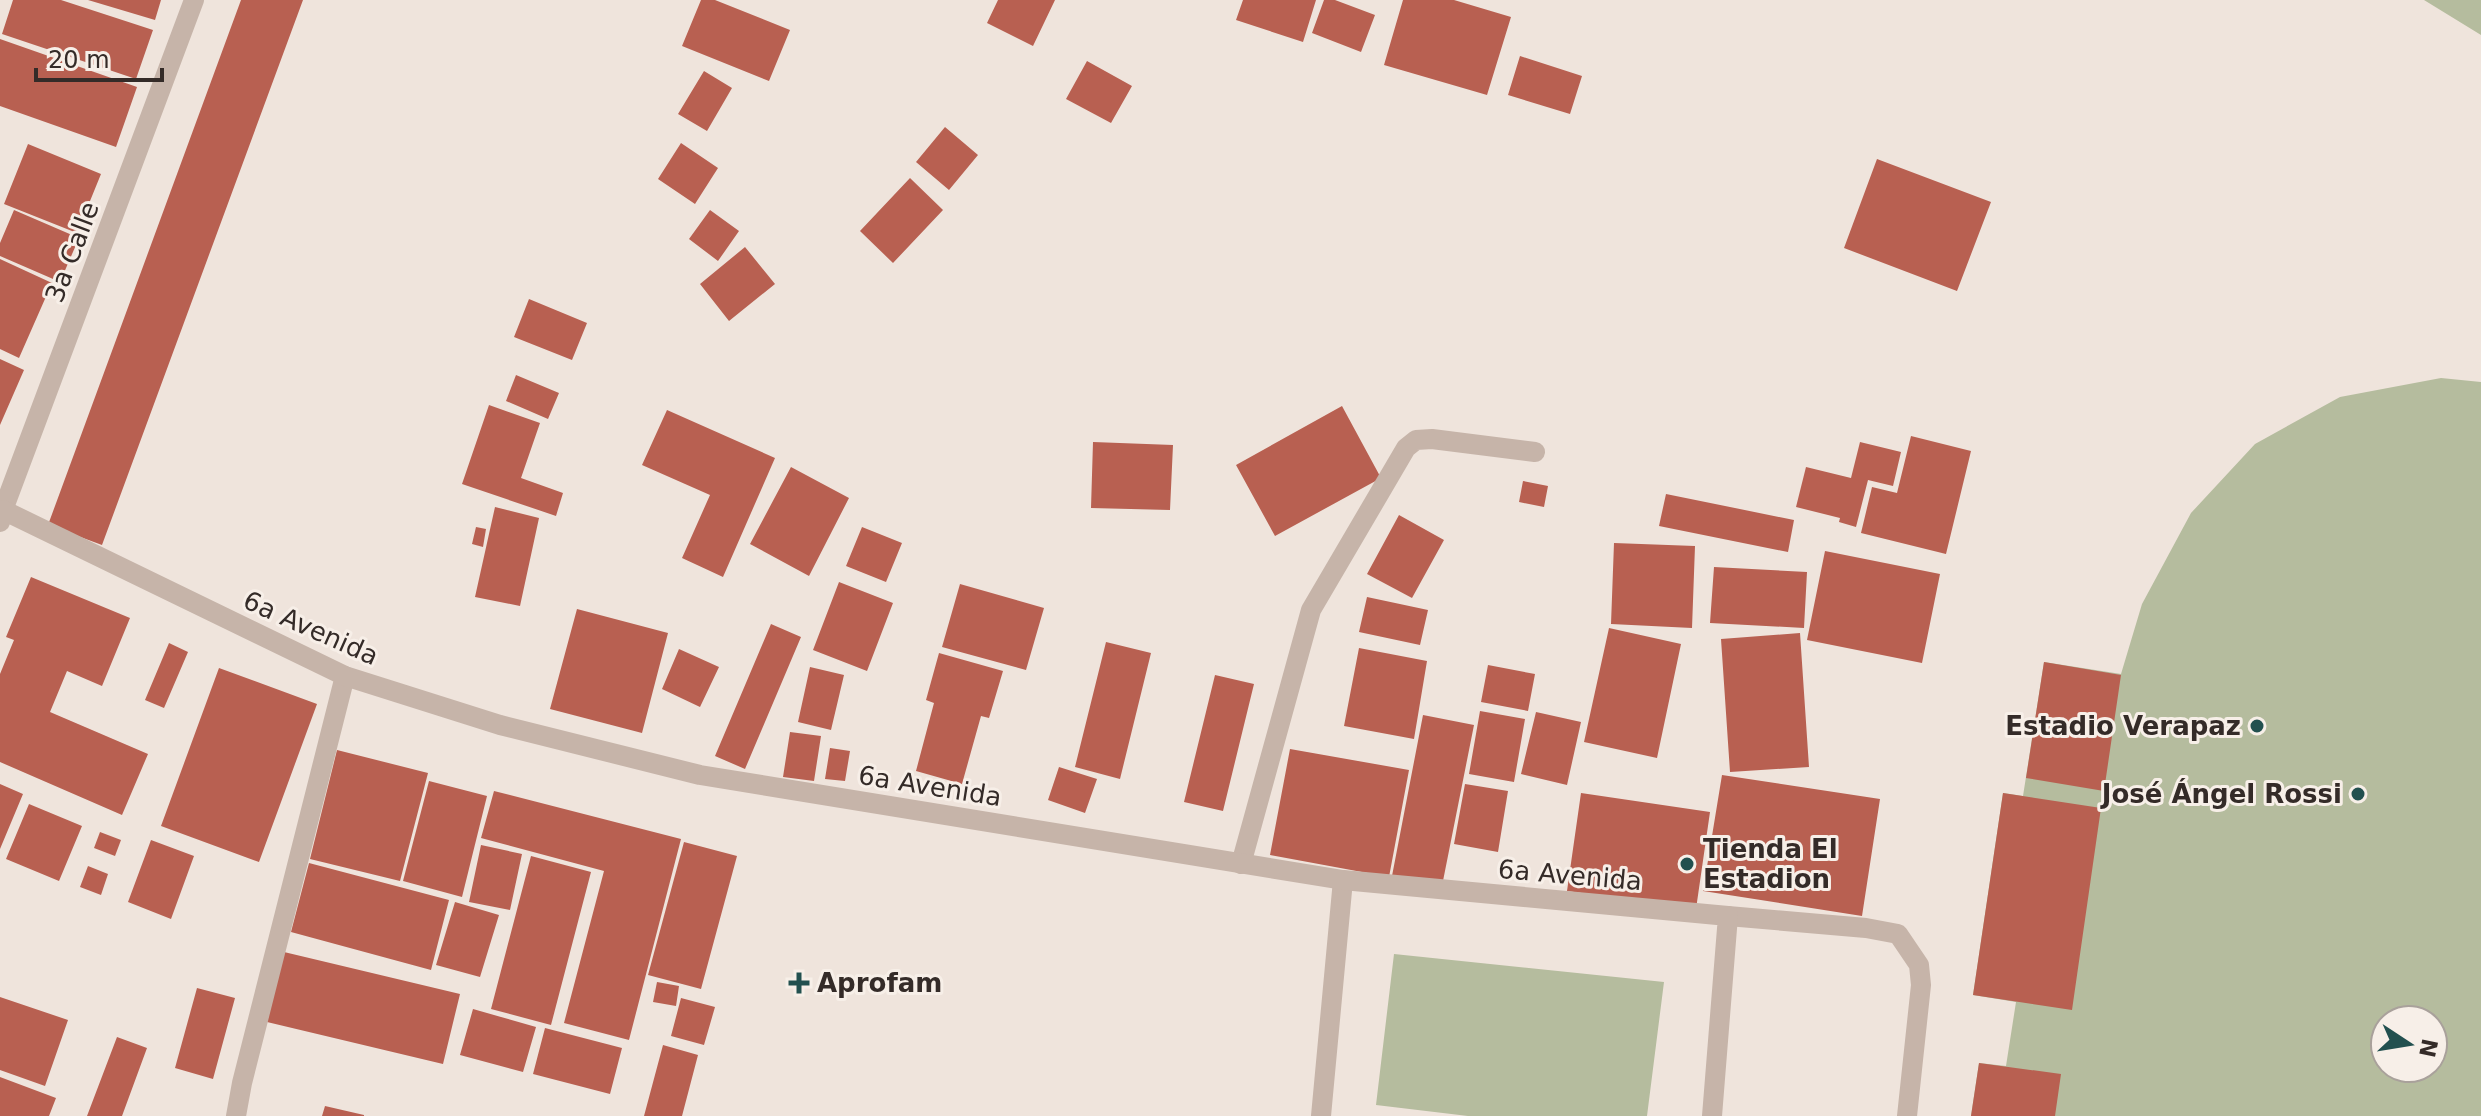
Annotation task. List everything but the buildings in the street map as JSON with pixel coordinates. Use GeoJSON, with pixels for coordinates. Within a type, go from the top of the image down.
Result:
{"type":"FeatureCollection","features":[{"type":"Feature","properties":{"kind":"street","name":"3a Calle"},"geometry":{"type":"LineString","coordinates":[[1,513],[194,0]]}},
{"type":"Feature","properties":{"kind":"street"},"geometry":{"type":"LineString","coordinates":[[1241,864],[1311,610],[1406,448],[1416,440],[1432,439],[1535,452]]}},
{"type":"Feature","properties":{"kind":"street","name":"6a Avenida"},"geometry":{"type":"LineString","coordinates":[[1,513],[345,676],[500,725],[700,775],[1343,880],[1866,928],[1898,934],[1919,965],[1921,985],[1907,1116]]}},
{"type":"Feature","properties":{"kind":"street"},"geometry":{"type":"LineString","coordinates":[[236,1116],[245,1067],[345,676]]}},
{"type":"Feature","properties":{"kind":"street"},"geometry":{"type":"LineString","coordinates":[[1321,1116],[1343,880]]}},
{"type":"Feature","properties":{"kind":"street"},"geometry":{"type":"LineString","coordinates":[[1712,1116],[1728,916]]}},
{"type":"Feature","properties":{"kind":"green space"},"geometry":{"type":"Polygon","coordinates":[[[2424,0],[2481,0],[2481,35],[2424,0]]]}},
{"type":"Feature","properties":{"kind":"green space","name":"Estadio Verapaz"},"geometry":{"type":"Polygon","coordinates":[[[2441,378],[2481,382],[2481,1116],[1971,1116],[1979,1063],[2006,1066],[2016,1002],[1973,995],[2003,793],[2023,796],[2044,662],[2121,674],[2142,604],[2191,513],[2255,444],[2340,397],[2441,378]]]}},
{"type":"Feature","properties":{"kind":"green space"},"geometry":{"type":"Polygon","coordinates":[[[1394,954],[1664,982],[1647,1116],[1468,1116],[1376,1105],[1394,954]]]}},
{"type":"Feature","properties":{"kind":"place","name":"Estadio Verapaz"},"geometry":{"type":"Point","coordinates":[2257,726]}},
{"type":"Feature","properties":{"kind":"place","name":"José Ángel Rossi"},"geometry":{"type":"Point","coordinates":[2358,794]}},
{"type":"Feature","properties":{"kind":"place","name":"Tienda El Estadion"},"geometry":{"type":"Point","coordinates":[1687,864]}},
{"type":"Feature","properties":{"kind":"place","name":"Aprofam"},"geometry":{"type":"Point","coordinates":[799,983]}}]}
